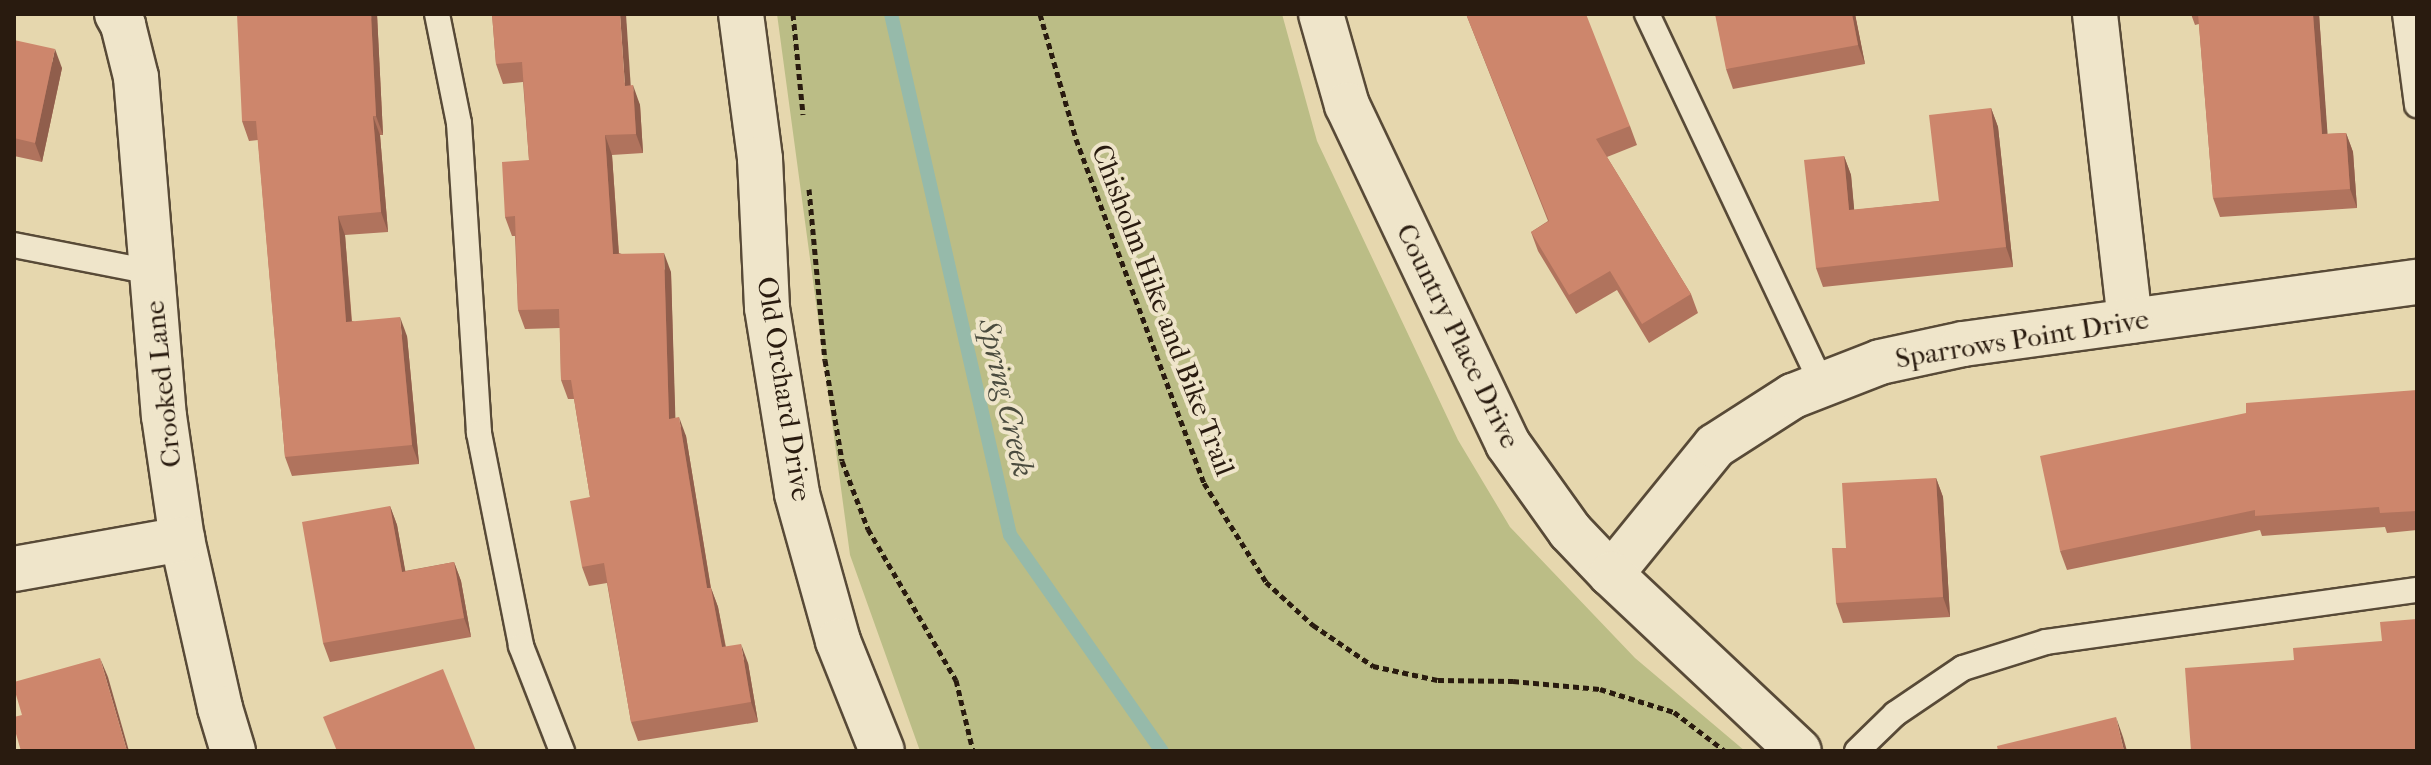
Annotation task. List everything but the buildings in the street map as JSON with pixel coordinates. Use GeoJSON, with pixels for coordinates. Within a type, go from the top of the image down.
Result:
{"type":"FeatureCollection","features":[{"type":"Feature","properties":{"kind":"street","name":"Crooked Lane"},"geometry":{"type":"LineString","coordinates":[[117,14],[123,25],[136,77],[164,416],[182,539],[220,708],[233,751]]}},
{"type":"Feature","properties":{"kind":"street","name":"Old Orchard Drive"},"geometry":{"type":"LineString","coordinates":[[741,14],[760,159],[767,308],[797,494],[838,641],[882,751]]}},
{"type":"Feature","properties":{"kind":"street","name":"Country Place Drive"},"geometry":{"type":"LineString","coordinates":[[1321,14],[1347,105],[1508,444],[1570,531],[1611,574],[1799,751]]}},
{"type":"Feature","properties":{"kind":"street"},"geometry":{"type":"LineString","coordinates":[[2095,14],[2130,321]]}},
{"type":"Feature","properties":{"kind":"street","name":"Sparrows Point Drive"},"geometry":{"type":"LineString","coordinates":[[1611,574],[1715,446],[1793,396],[1880,362],[1963,344],[2417,282]]}},
{"type":"Feature","properties":{"kind":"street"},"geometry":{"type":"LineString","coordinates":[[14,569],[182,539]]}},
{"type":"Feature","properties":{"kind":"lane"},"geometry":{"type":"LineString","coordinates":[[437,14],[459,123],[479,433],[521,646],[562,751]]}},
{"type":"Feature","properties":{"kind":"lane"},"geometry":{"type":"LineString","coordinates":[[1647,14],[1822,384]]}},
{"type":"Feature","properties":{"kind":"lane"},"geometry":{"type":"LineString","coordinates":[[2405,14],[2417,105]]}},
{"type":"Feature","properties":{"kind":"lane"},"geometry":{"type":"LineString","coordinates":[[14,245],[152,272]]}},
{"type":"Feature","properties":{"kind":"lane"},"geometry":{"type":"LineString","coordinates":[[1857,751],[1895,714],[1963,668],[2046,642],[2417,590]]}},
{"type":"Feature","properties":{"kind":"path"},"geometry":{"type":"LineString","coordinates":[[793,14],[803,118]]}},
{"type":"Feature","properties":{"kind":"path","name":"Chisholm Hike and Bike Trail"},"geometry":{"type":"LineString","coordinates":[[1040,14],[1076,139],[1204,483],[1266,582],[1313,625],[1373,666],[1438,680],[1513,681],[1600,689],[1674,712],[1725,751]]}},
{"type":"Feature","properties":{"kind":"path"},"geometry":{"type":"LineString","coordinates":[[808,178],[825,360],[842,461],[868,529],[956,680],[973,751]]}},
{"type":"Feature","properties":{"kind":"green space"},"geometry":{"type":"Polygon","coordinates":[[[777,14],[1282,14],[1317,141],[1458,440],[1510,527],[1635,658],[1745,751],[920,751],[850,555],[777,14]]]}},
{"type":"Feature","properties":{"kind":"waterway","name":"Spring Creek"},"geometry":{"type":"LineString","coordinates":[[891,14],[1010,535],[1162,751]]}}]}
